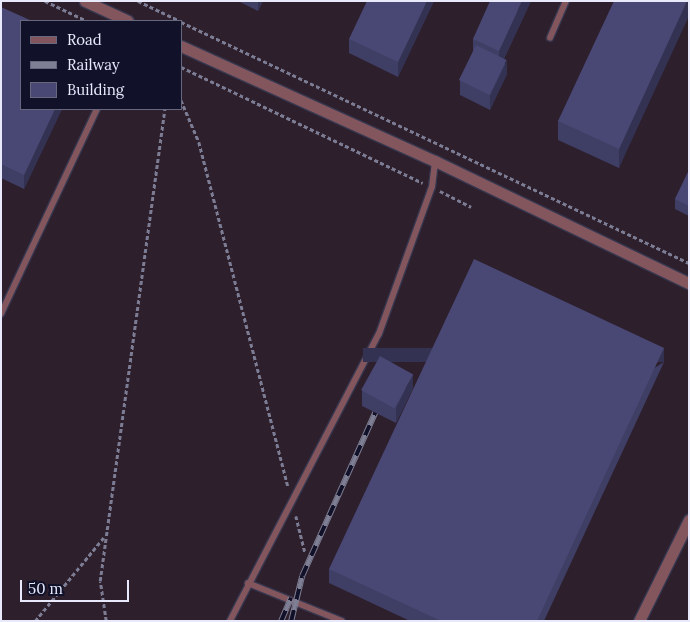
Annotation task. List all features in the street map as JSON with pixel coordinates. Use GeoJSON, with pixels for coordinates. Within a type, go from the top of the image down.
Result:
{"type":"FeatureCollection","features":[{"type":"Feature","properties":{"kind":"street"},"geometry":{"type":"LineString","coordinates":[[85,1],[126,20]]}},
{"type":"Feature","properties":{"kind":"street"},"geometry":{"type":"LineString","coordinates":[[182,46],[435,161],[689,283]]}},
{"type":"Feature","properties":{"kind":"street"},"geometry":{"type":"LineString","coordinates":[[639,621],[689,520]]}},
{"type":"Feature","properties":{"kind":"lane"},"geometry":{"type":"LineString","coordinates":[[550,38],[566,1]]}},
{"type":"Feature","properties":{"kind":"lane"},"geometry":{"type":"LineString","coordinates":[[1,314],[97,110]]}},
{"type":"Feature","properties":{"kind":"lane"},"geometry":{"type":"LineString","coordinates":[[230,621],[248,583],[379,334],[432,187],[435,161]]}},
{"type":"Feature","properties":{"kind":"lane"},"geometry":{"type":"LineString","coordinates":[[248,583],[342,621]]}},
{"type":"Feature","properties":{"kind":"path"},"geometry":{"type":"LineString","coordinates":[[45,1],[85,20]]}},
{"type":"Feature","properties":{"kind":"path"},"geometry":{"type":"LineString","coordinates":[[138,1],[176,20]]}},
{"type":"Feature","properties":{"kind":"path"},"geometry":{"type":"LineString","coordinates":[[182,23],[689,263]]}},
{"type":"Feature","properties":{"kind":"path"},"geometry":{"type":"LineString","coordinates":[[182,67],[471,207]]}},
{"type":"Feature","properties":{"kind":"path"},"geometry":{"type":"LineString","coordinates":[[182,102],[199,142],[305,552]]}},
{"type":"Feature","properties":{"kind":"path"},"geometry":{"type":"LineString","coordinates":[[106,621],[100,581],[165,110]]}},
{"type":"Feature","properties":{"kind":"path"},"geometry":{"type":"LineString","coordinates":[[35,621],[106,536]]}},
{"type":"Feature","properties":{"kind":"shaded area"},"geometry":{"type":"Polygon","coordinates":[[[1,1],[689,1],[689,621],[1,621],[1,1]]]}},
{"type":"Feature","properties":{"kind":"building"},"geometry":{"type":"Polygon","coordinates":[[[367,1],[427,1],[398,62],[349,39],[367,1]]]}},
{"type":"Feature","properties":{"kind":"building"},"geometry":{"type":"Polygon","coordinates":[[[490,1],[522,1],[499,51],[473,39],[490,1]]]}},
{"type":"Feature","properties":{"kind":"building"},"geometry":{"type":"Polygon","coordinates":[[[614,1],[687,1],[619,149],[558,121],[614,1]]]}},
{"type":"Feature","properties":{"kind":"building"},"geometry":{"type":"Polygon","coordinates":[[[1,7],[30,20],[20,20],[20,110],[55,110],[24,175],[1,164],[1,7]]]}},
{"type":"Feature","properties":{"kind":"building"},"geometry":{"type":"Polygon","coordinates":[[[476,45],[507,60],[489,95],[459,80],[476,45]]]}},
{"type":"Feature","properties":{"kind":"building"},"geometry":{"type":"Polygon","coordinates":[[[689,170],[689,206],[675,199],[689,170]]]}},
{"type":"Feature","properties":{"kind":"building"},"geometry":{"type":"Polygon","coordinates":[[[474,259],[664,348],[537,621],[441,621],[329,569],[474,259]]]}},
{"type":"Feature","properties":{"kind":"building"},"geometry":{"type":"Polygon","coordinates":[[[380,356],[413,374],[394,409],[361,390],[380,356]]]}},
{"type":"Feature","properties":{"kind":"railway"},"geometry":{"type":"LineString","coordinates":[[291,621],[302,576],[375,413]]}},
{"type":"Feature","properties":{"kind":"railway"},"geometry":{"type":"LineString","coordinates":[[281,621],[291,598]]}}]}
